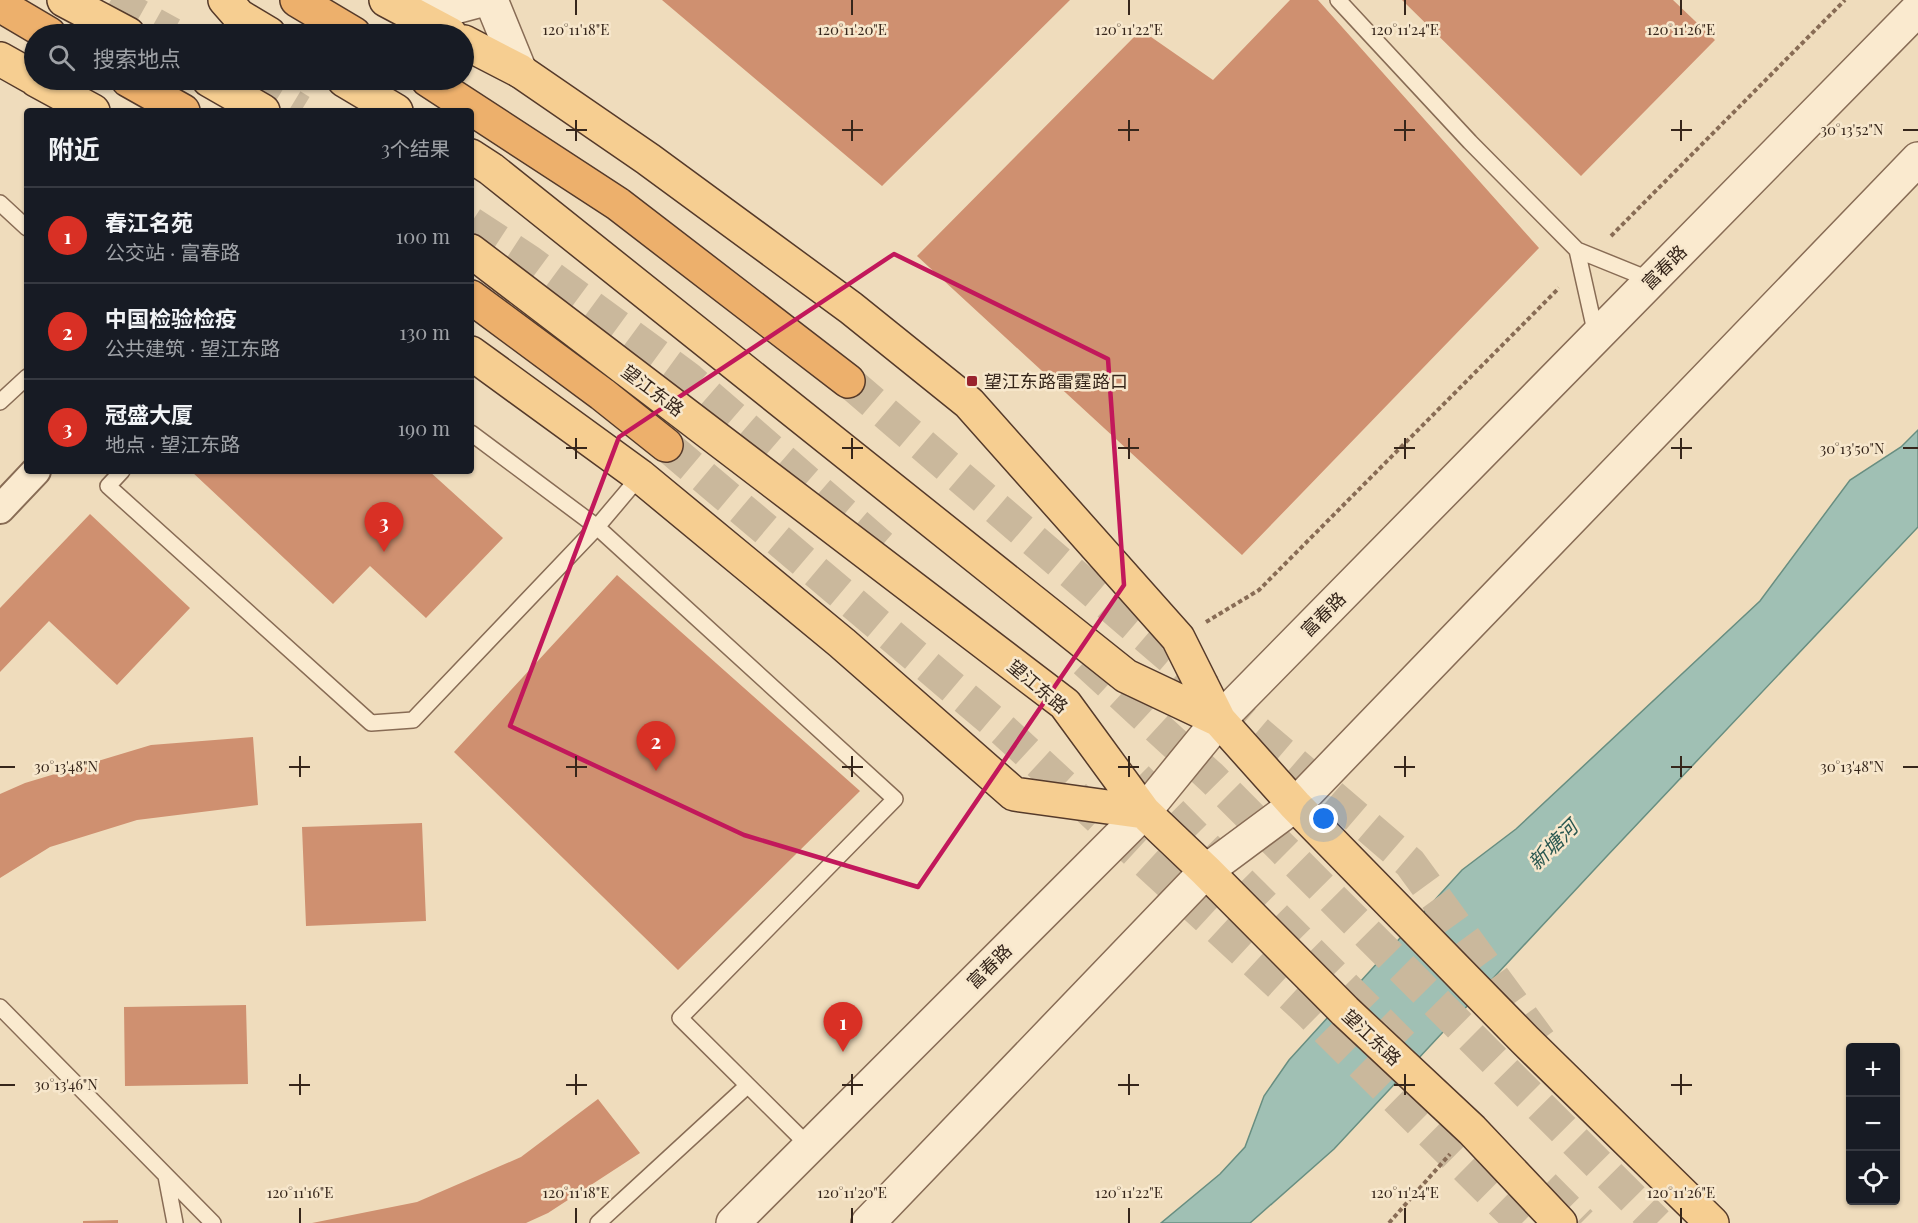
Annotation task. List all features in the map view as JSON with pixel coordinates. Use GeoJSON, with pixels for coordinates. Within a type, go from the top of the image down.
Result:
{"type":"FeatureCollection","features":[{"type":"Feature","properties":{"kind":"highway"},"geometry":{"type":"LineString","coordinates":[[297,0],[337,24]]}},
{"type":"Feature","properties":{"kind":"highway"},"geometry":{"type":"LineString","coordinates":[[0,5],[32,24]]}},
{"type":"Feature","properties":{"kind":"highway"},"geometry":{"type":"LineString","coordinates":[[146,90],[178,108]]}},
{"type":"Feature","properties":{"kind":"highway"},"geometry":{"type":"LineString","coordinates":[[443,90],[471,108]]}},
{"type":"Feature","properties":{"kind":"highway"},"geometry":{"type":"LineString","coordinates":[[474,110],[618,204],[848,381]]}},
{"type":"Feature","properties":{"kind":"highway"},"geometry":{"type":"LineString","coordinates":[[474,299],[602,394],[666,445]]}},
{"type":"Feature","properties":{"kind":"main road"},"geometry":{"type":"LineString","coordinates":[[64,0],[109,24]]}},
{"type":"Feature","properties":{"kind":"main road"},"geometry":{"type":"LineString","coordinates":[[225,0],[239,16],[252,24]]}},
{"type":"Feature","properties":{"kind":"main road"},"geometry":{"type":"LineString","coordinates":[[386,0],[431,24]]}},
{"type":"Feature","properties":{"kind":"main road"},"geometry":{"type":"LineString","coordinates":[[474,47],[520,71],[648,159],[851,308],[969,404],[1178,638],[1219,720],[1295,805],[1525,1040],[1712,1223]]}},
{"type":"Feature","properties":{"kind":"main road"},"geometry":{"type":"LineString","coordinates":[[0,59],[24,73]]}},
{"type":"Feature","properties":{"kind":"main road"},"geometry":{"type":"LineString","coordinates":[[55,90],[88,108]]}},
{"type":"Feature","properties":{"kind":"main road"},"geometry":{"type":"LineString","coordinates":[[226,90],[258,108]]}},
{"type":"Feature","properties":{"kind":"main road"},"geometry":{"type":"LineString","coordinates":[[361,90],[391,108]]}},
{"type":"Feature","properties":{"kind":"main road"},"geometry":{"type":"LineString","coordinates":[[474,158],[491,169],[1126,676],[1219,720]]}},
{"type":"Feature","properties":{"kind":"main road","name":"望江东路"},"geometry":{"type":"LineString","coordinates":[[474,253],[1065,704],[1144,812],[1345,1011],[1470,1129],[1560,1223]]}},
{"type":"Feature","properties":{"kind":"main road"},"geometry":{"type":"LineString","coordinates":[[474,355],[640,476],[842,644],[1014,794],[1144,812]]}},
{"type":"Feature","properties":{"kind":"street"},"geometry":{"type":"LineString","coordinates":[[417,17],[481,0]]}},
{"type":"Feature","properties":{"kind":"street"},"geometry":{"type":"LineString","coordinates":[[491,0],[520,71]]}},
{"type":"Feature","properties":{"kind":"street","name":"富春路"},"geometry":{"type":"LineString","coordinates":[[733,1223],[1144,812],[1219,720],[1918,9]]}},
{"type":"Feature","properties":{"kind":"street"},"geometry":{"type":"LineString","coordinates":[[868,1223],[1206,871],[1295,805],[1918,159]]}},
{"type":"Feature","properties":{"kind":"street"},"geometry":{"type":"LineString","coordinates":[[0,509],[33,474]]}},
{"type":"Feature","properties":{"kind":"lane"},"geometry":{"type":"LineString","coordinates":[[1338,0],[1470,142],[1578,250],[1651,280]]}},
{"type":"Feature","properties":{"kind":"lane"},"geometry":{"type":"LineString","coordinates":[[0,203],[24,225]]}},
{"type":"Feature","properties":{"kind":"lane"},"geometry":{"type":"LineString","coordinates":[[1578,250],[1596,336]]}},
{"type":"Feature","properties":{"kind":"lane"},"geometry":{"type":"LineString","coordinates":[[0,402],[24,380]]}},
{"type":"Feature","properties":{"kind":"lane"},"geometry":{"type":"LineString","coordinates":[[474,435],[597,527],[895,799],[680,1018],[809,1146]]}},
{"type":"Feature","properties":{"kind":"lane"},"geometry":{"type":"LineString","coordinates":[[119,474],[108,486],[371,723],[413,720],[597,527],[640,476]]}},
{"type":"Feature","properties":{"kind":"lane"},"geometry":{"type":"LineString","coordinates":[[0,1007],[213,1223]]}},
{"type":"Feature","properties":{"kind":"lane"},"geometry":{"type":"LineString","coordinates":[[598,1223],[747,1086]]}},
{"type":"Feature","properties":{"kind":"lane"},"geometry":{"type":"LineString","coordinates":[[166,1175],[174,1223]]}},
{"type":"Feature","properties":{"kind":"path"},"geometry":{"type":"LineString","coordinates":[[1605,242],[1845,0]]}},
{"type":"Feature","properties":{"kind":"path"},"geometry":{"type":"LineString","coordinates":[[1178,638],[1259,590],[1563,285]]}},
{"type":"Feature","properties":{"kind":"path"},"geometry":{"type":"LineString","coordinates":[[1389,1223],[1470,1129]]}},
{"type":"Feature","properties":{"kind":"highlighted area"},"geometry":{"type":"Polygon","coordinates":[[[894,254],[1108,359],[1124,585],[918,887],[744,835],[510,726],[619,437],[894,254]]]}},
{"type":"Feature","properties":{"kind":"water","name":"新塘河"},"geometry":{"type":"Polygon","coordinates":[[[1918,430],[1918,527],[1334,1149],[1250,1223],[1161,1223],[1220,1174],[1245,1147],[1264,1096],[1289,1060],[1462,870],[1516,829],[1760,601],[1850,480],[1901,447],[1918,430]]]}},
{"type":"Feature","properties":{"kind":"building"},"geometry":{"type":"Polygon","coordinates":[[[662,0],[1070,0],[882,186],[662,0]]]}},
{"type":"Feature","properties":{"kind":"building"},"geometry":{"type":"Polygon","coordinates":[[[1290,0],[1318,0],[1539,248],[1242,555],[917,256],[1141,30],[1213,80],[1290,0]]]}},
{"type":"Feature","properties":{"kind":"building"},"geometry":{"type":"Polygon","coordinates":[[[1402,0],[1673,0],[1715,40],[1581,176],[1402,0]]]}},
{"type":"Feature","properties":{"kind":"building"},"geometry":{"type":"Polygon","coordinates":[[[194,474],[432,474],[503,538],[426,618],[370,566],[333,604],[194,474]]]}},
{"type":"Feature","properties":{"kind":"building"},"geometry":{"type":"Polygon","coordinates":[[[90,514],[190,608],[117,685],[49,621],[0,672],[0,608],[90,514]]]}},
{"type":"Feature","properties":{"kind":"building"},"geometry":{"type":"Polygon","coordinates":[[[617,575],[860,791],[678,970],[454,752],[617,575]]]}},
{"type":"Feature","properties":{"kind":"building"},"geometry":{"type":"Polygon","coordinates":[[[253,737],[258,805],[137,820],[50,847],[0,878],[0,794],[25,783],[151,745],[253,737]]]}},
{"type":"Feature","properties":{"kind":"building"},"geometry":{"type":"Polygon","coordinates":[[[422,823],[426,921],[306,926],[302,827],[422,823]]]}},
{"type":"Feature","properties":{"kind":"building"},"geometry":{"type":"Polygon","coordinates":[[[246,1005],[248,1084],[125,1086],[124,1007],[246,1005]]]}},
{"type":"Feature","properties":{"kind":"building"},"geometry":{"type":"Polygon","coordinates":[[[598,1099],[640,1153],[548,1213],[526,1223],[312,1223],[417,1202],[521,1157],[598,1099]]]}},
{"type":"Feature","properties":{"kind":"building"},"geometry":{"type":"Polygon","coordinates":[[[118,1220],[118,1223],[83,1223],[83,1221],[118,1220]]]}},
{"type":"Feature","properties":{"kind":"tunnel"},"geometry":{"type":"LineString","coordinates":[[111,0],[154,24]]}},
{"type":"Feature","properties":{"kind":"tunnel"},"geometry":{"type":"LineString","coordinates":[[266,90],[296,108]]}},
{"type":"Feature","properties":{"kind":"tunnel"},"geometry":{"type":"LineString","coordinates":[[474,225],[529,261],[688,378],[888,552]]}},
{"type":"Feature","properties":{"kind":"tunnel"},"geometry":{"type":"LineString","coordinates":[[848,381],[1410,863],[1540,1041]]}},
{"type":"Feature","properties":{"kind":"tunnel"},"geometry":{"type":"LineString","coordinates":[[666,445],[1003,730],[1308,1011],[1522,1223]]}},
{"type":"Feature","properties":{"kind":"tunnel"},"geometry":{"type":"LineString","coordinates":[[1085,661],[1211,777],[1657,1223]]}},
{"type":"Feature","properties":{"kind":"tunnel"},"geometry":{"type":"LineString","coordinates":[[1137,778],[1406,1048]]}},
{"type":"Feature","properties":{"kind":"tunnel"},"geometry":{"type":"LineString","coordinates":[[1544,1186],[1581,1223]]}},
{"type":"Feature","properties":{"kind":"place","name":"望江东路雷霆路口"},"geometry":{"type":"Point","coordinates":[972,381]}},
{"type":"Feature","properties":{"kind":"place","name":"冠盛大厦"},"geometry":{"type":"Point","coordinates":[384,552]}},
{"type":"Feature","properties":{"kind":"place","name":"中国检验检疫"},"geometry":{"type":"Point","coordinates":[656,771]}},
{"type":"Feature","properties":{"kind":"place","name":"春江名苑"},"geometry":{"type":"Point","coordinates":[843,1052]}}]}
